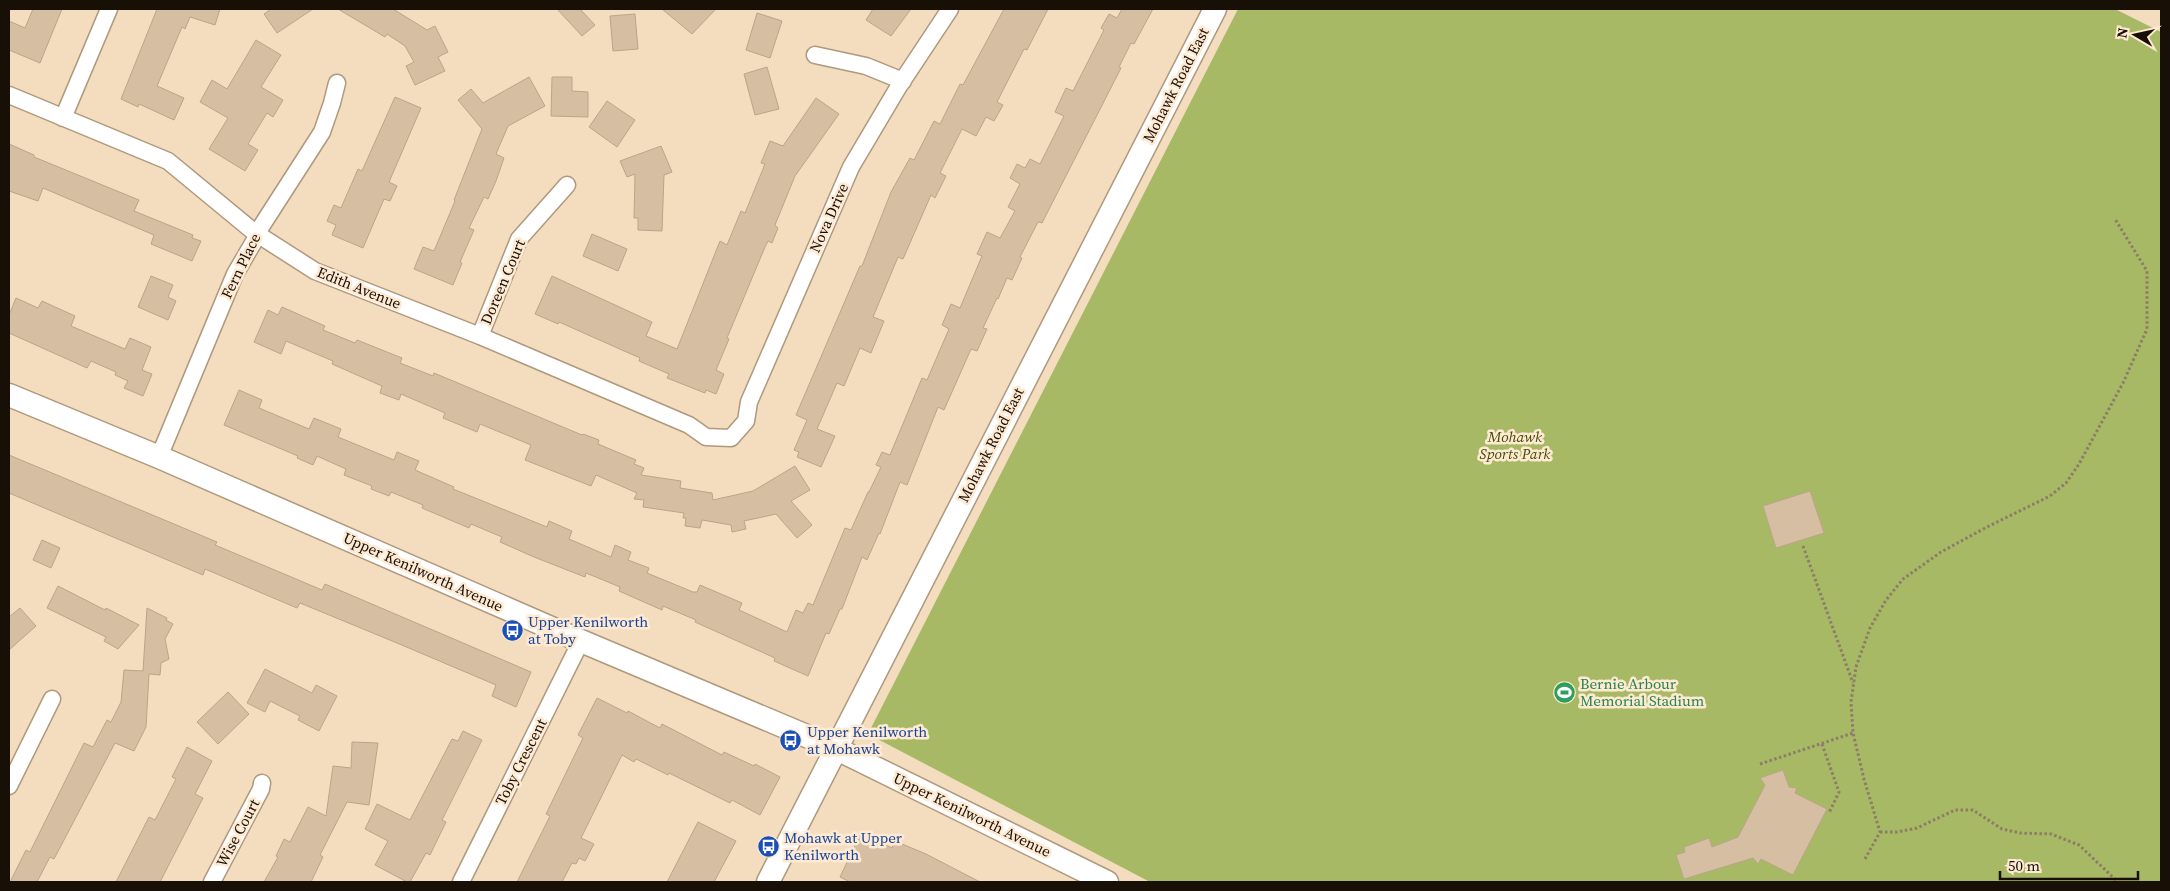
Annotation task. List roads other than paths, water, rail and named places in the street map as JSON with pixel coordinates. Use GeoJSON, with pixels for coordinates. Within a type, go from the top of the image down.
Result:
{"type":"FeatureCollection","features":[{"type":"Feature","properties":{"kind":"street"},"geometry":{"type":"LineString","coordinates":[[64,118],[108,9]]}},
{"type":"Feature","properties":{"kind":"street","name":"Nova Drive"},"geometry":{"type":"LineString","coordinates":[[731,438],[746,421],[749,402],[851,167],[903,81],[950,9]]}},
{"type":"Feature","properties":{"kind":"street","name":"Mohawk Road East"},"geometry":{"type":"LineString","coordinates":[[768,882],[1215,9]]}},
{"type":"Feature","properties":{"kind":"street"},"geometry":{"type":"LineString","coordinates":[[815,54],[866,66],[903,81]]}},
{"type":"Feature","properties":{"kind":"street","name":"Fern Place"},"geometry":{"type":"LineString","coordinates":[[159,457],[235,274],[257,233],[322,132],[337,83]]}},
{"type":"Feature","properties":{"kind":"street","name":"Edith Avenue"},"geometry":{"type":"LineString","coordinates":[[9,95],[168,161],[257,233],[314,271],[480,336],[689,425],[706,436],[731,438]]}},
{"type":"Feature","properties":{"kind":"street","name":"Doreen Court"},"geometry":{"type":"LineString","coordinates":[[480,336],[519,239],[567,184]]}},
{"type":"Feature","properties":{"kind":"street","name":"Upper Kenilworth Avenue"},"geometry":{"type":"LineString","coordinates":[[9,395],[159,457],[581,642],[836,748],[1107,882]]}},
{"type":"Feature","properties":{"kind":"street","name":"Toby Crescent"},"geometry":{"type":"LineString","coordinates":[[460,882],[581,642]]}},
{"type":"Feature","properties":{"kind":"street"},"geometry":{"type":"LineString","coordinates":[[9,786],[52,699]]}},
{"type":"Feature","properties":{"kind":"street","name":"Wise Court"},"geometry":{"type":"LineString","coordinates":[[212,882],[261,789],[262,783]]}},
{"type":"Feature","properties":{"kind":"place","name":"Upper Kenilworth at Toby"},"geometry":{"type":"Point","coordinates":[512,631]}},
{"type":"Feature","properties":{"kind":"place","name":"Bernie Arbour Memorial Stadium"},"geometry":{"type":"Point","coordinates":[1564,693]}},
{"type":"Feature","properties":{"kind":"place","name":"Upper Kenilworth at Mohawk"},"geometry":{"type":"Point","coordinates":[791,741]}},
{"type":"Feature","properties":{"kind":"place","name":"Mohawk at Upper Kenilworth"},"geometry":{"type":"Point","coordinates":[768,847]}},
{"type":"Feature","properties":{"kind":"park label","name":"Mohawk Sports Park"},"geometry":{"type":"Point","coordinates":[1515,446]}}]}
